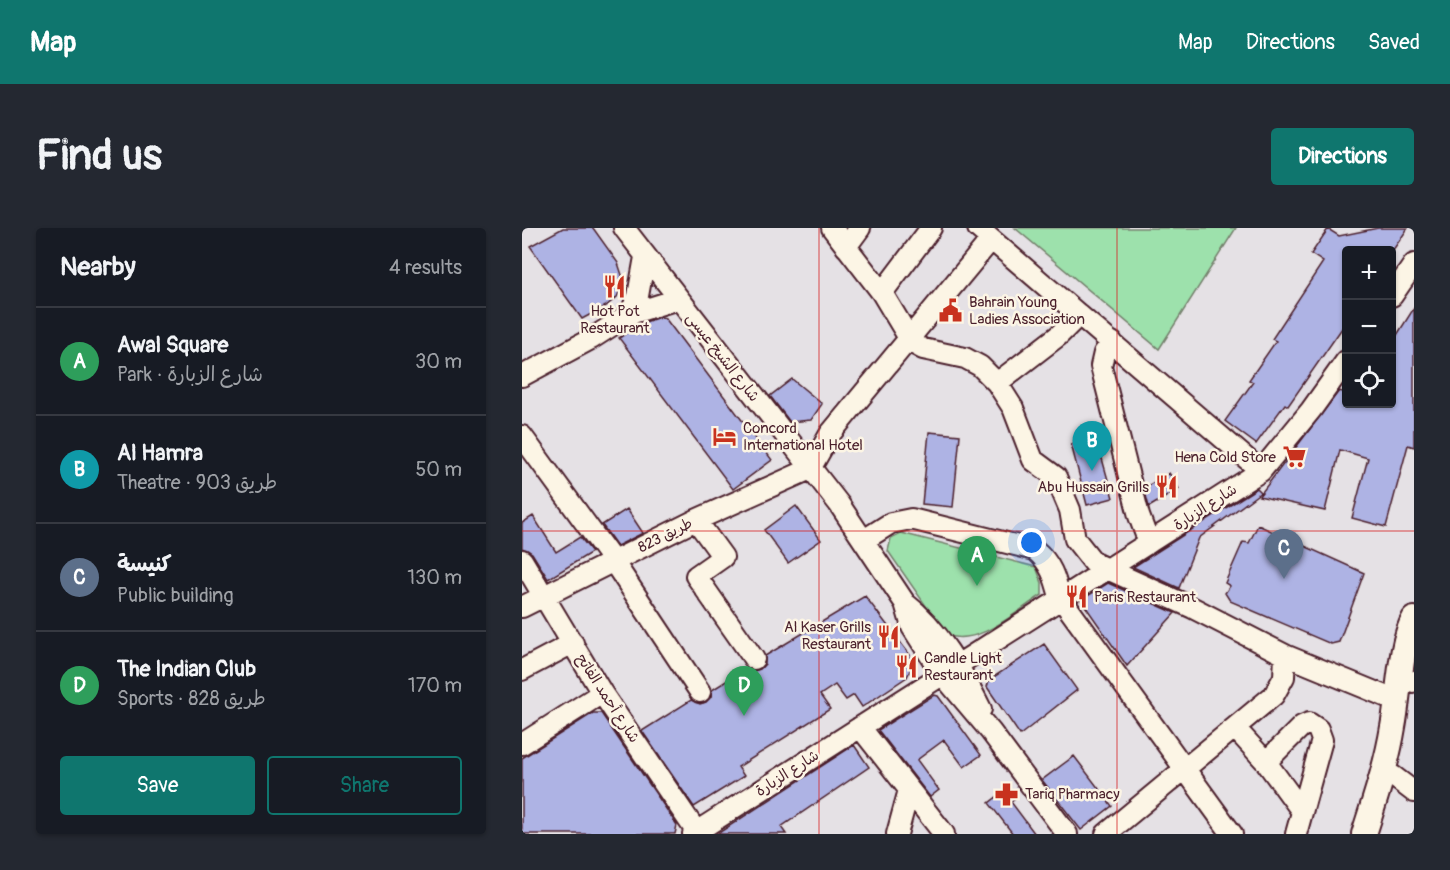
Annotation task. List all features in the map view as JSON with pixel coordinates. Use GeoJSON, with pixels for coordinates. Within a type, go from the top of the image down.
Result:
{"type":"FeatureCollection","features":[{"type":"Feature","properties":{"kind":"main road"},"geometry":{"type":"LineString","coordinates":[[1376,834],[1393,776],[1410,692],[1408,636],[1414,619]]}},
{"type":"Feature","properties":{"kind":"main road"},"geometry":{"type":"LineString","coordinates":[[1364,834],[1410,692]]}},
{"type":"Feature","properties":{"kind":"street","name":"شارع الشيخ عيسى"},"geometry":{"type":"LineString","coordinates":[[624,228],[864,540],[905,603],[912,627],[949,669],[990,732],[1067,834]]}},
{"type":"Feature","properties":{"kind":"street"},"geometry":{"type":"LineString","coordinates":[[832,228],[882,293],[909,338],[923,349],[965,358],[980,366],[997,383],[1013,408],[1033,459],[1053,474],[1060,485],[1070,510],[1072,530],[1080,548],[1094,563],[1193,608],[1285,655],[1410,692]]}},
{"type":"Feature","properties":{"kind":"street"},"geometry":{"type":"LineString","coordinates":[[846,247],[860,228]]}},
{"type":"Feature","properties":{"kind":"street"},"geometry":{"type":"LineString","coordinates":[[882,293],[931,228]]}},
{"type":"Feature","properties":{"kind":"street"},"geometry":{"type":"LineString","coordinates":[[984,233],[1261,471]]}},
{"type":"Feature","properties":{"kind":"street"},"geometry":{"type":"LineString","coordinates":[[810,469],[830,434],[984,248],[984,233]]}},
{"type":"Feature","properties":{"kind":"street"},"geometry":{"type":"LineString","coordinates":[[630,314],[638,296],[645,257]]}},
{"type":"Feature","properties":{"kind":"street"},"geometry":{"type":"LineString","coordinates":[[1396,290],[1414,264]]}},
{"type":"Feature","properties":{"kind":"street"},"geometry":{"type":"LineString","coordinates":[[522,376],[591,339],[630,314],[678,299]]}},
{"type":"Feature","properties":{"kind":"street"},"geometry":{"type":"LineString","coordinates":[[997,383],[1058,336],[1079,315]]}},
{"type":"Feature","properties":{"kind":"street"},"geometry":{"type":"LineString","coordinates":[[1112,342],[1104,353],[1101,366],[1139,516],[1149,543]]}},
{"type":"Feature","properties":{"kind":"street","name":"شارع الزبارة"},"geometry":{"type":"LineString","coordinates":[[695,833],[1060,597],[1261,471],[1342,367]]}},
{"type":"Feature","properties":{"kind":"street"},"geometry":{"type":"LineString","coordinates":[[522,436],[613,561],[700,692]]}},
{"type":"Feature","properties":{"kind":"street","name":"طريق 823"},"geometry":{"type":"LineString","coordinates":[[522,607],[696,520],[810,469]]}},
{"type":"Feature","properties":{"kind":"street"},"geometry":{"type":"LineString","coordinates":[[864,540],[891,523],[911,519],[1035,550],[1046,559],[1053,571],[1060,597],[1233,834]]}},
{"type":"Feature","properties":{"kind":"street"},"geometry":{"type":"LineString","coordinates":[[696,520],[723,558],[696,576],[754,660]]}},
{"type":"Feature","properties":{"kind":"street","name":"شارع أحمد الفاتح"},"geometry":{"type":"LineString","coordinates":[[522,560],[602,693],[695,833]]}},
{"type":"Feature","properties":{"kind":"street"},"geometry":{"type":"LineString","coordinates":[[522,670],[573,643]]}},
{"type":"Feature","properties":{"kind":"street"},"geometry":{"type":"LineString","coordinates":[[1106,834],[1184,767],[1235,728],[1280,686],[1286,667],[1285,655]]}},
{"type":"Feature","properties":{"kind":"street"},"geometry":{"type":"LineString","coordinates":[[522,744],[602,693]]}},
{"type":"Feature","properties":{"kind":"street"},"geometry":{"type":"LineString","coordinates":[[1266,762],[1302,726],[1310,723],[1318,729],[1322,740],[1296,834]]}},
{"type":"Feature","properties":{"kind":"street"},"geometry":{"type":"LineString","coordinates":[[860,727],[944,834]]}},
{"type":"Feature","properties":{"kind":"street"},"geometry":{"type":"LineString","coordinates":[[1235,728],[1266,762],[1301,810]]}},
{"type":"Feature","properties":{"kind":"street"},"geometry":{"type":"LineString","coordinates":[[1393,776],[1414,792]]}},
{"type":"Feature","properties":{"kind":"street"},"geometry":{"type":"LineString","coordinates":[[897,834],[909,790]]}},
{"type":"Feature","properties":{"kind":"green space"},"geometry":{"type":"Polygon","coordinates":[[[1015,228],[1236,228],[1159,349],[1015,228]]]}},
{"type":"Feature","properties":{"kind":"green space"},"geometry":{"type":"Polygon","coordinates":[[[901,533],[1036,567],[1042,583],[1042,595],[984,632],[971,636],[946,635],[888,551],[891,538],[901,533]]]}},
{"type":"Feature","properties":{"kind":"building"},"geometry":{"type":"Polygon","coordinates":[[[563,228],[593,228],[618,263],[622,275],[622,286],[617,297],[582,319],[530,246],[563,228]]]}},
{"type":"Feature","properties":{"kind":"building"},"geometry":{"type":"Polygon","coordinates":[[[1378,228],[1408,228],[1396,246],[1342,246],[1342,328],[1288,406],[1285,404],[1256,444],[1225,421],[1253,382],[1249,380],[1276,341],[1272,339],[1323,262],[1311,254],[1328,229],[1339,236],[1378,228]]]}},
{"type":"Feature","properties":{"kind":"building"},"geometry":{"type":"Polygon","coordinates":[[[1414,308],[1414,447],[1408,445],[1386,527],[1352,518],[1368,458],[1340,450],[1325,511],[1259,496],[1339,391],[1342,392],[1342,408],[1396,408],[1397,335],[1414,308]]]}},
{"type":"Feature","properties":{"kind":"building"},"geometry":{"type":"Polygon","coordinates":[[[660,317],[665,318],[772,460],[733,489],[619,338],[642,323],[660,317]]]}},
{"type":"Feature","properties":{"kind":"building"},"geometry":{"type":"Polygon","coordinates":[[[792,379],[822,404],[811,420],[790,422],[770,396],[792,379]]]}},
{"type":"Feature","properties":{"kind":"building"},"geometry":{"type":"Polygon","coordinates":[[[929,432],[960,435],[953,507],[922,504],[929,432]]]}},
{"type":"Feature","properties":{"kind":"building"},"geometry":{"type":"Polygon","coordinates":[[[1096,437],[1113,498],[1087,505],[1071,444],[1096,437]]]}},
{"type":"Feature","properties":{"kind":"building"},"geometry":{"type":"Polygon","coordinates":[[[1169,473],[1179,489],[1149,507],[1144,488],[1169,473]]]}},
{"type":"Feature","properties":{"kind":"building"},"geometry":{"type":"Polygon","coordinates":[[[1257,488],[1261,492],[1199,538],[1179,588],[1133,567],[1257,488]]]}},
{"type":"Feature","properties":{"kind":"building"},"geometry":{"type":"Polygon","coordinates":[[[796,506],[821,540],[788,563],[764,530],[796,506]]]}},
{"type":"Feature","properties":{"kind":"building"},"geometry":{"type":"Polygon","coordinates":[[[627,509],[643,533],[617,546],[602,525],[627,509]]]}},
{"type":"Feature","properties":{"kind":"building"},"geometry":{"type":"Polygon","coordinates":[[[533,516],[556,552],[580,537],[592,552],[548,579],[532,553],[522,548],[522,523],[533,516]]]}},
{"type":"Feature","properties":{"kind":"building"},"geometry":{"type":"Polygon","coordinates":[[[1258,525],[1364,573],[1339,642],[1331,644],[1230,601],[1225,593],[1230,586],[1225,583],[1243,542],[1249,543],[1258,525]]]}},
{"type":"Feature","properties":{"kind":"building"},"geometry":{"type":"Polygon","coordinates":[[[1108,583],[1175,613],[1127,666],[1081,600],[1108,583]]]}},
{"type":"Feature","properties":{"kind":"building"},"geometry":{"type":"Polygon","coordinates":[[[865,596],[910,655],[912,666],[907,677],[862,707],[854,695],[846,700],[835,685],[820,695],[830,709],[738,767],[744,776],[694,807],[642,731],[691,700],[700,704],[706,702],[711,697],[712,690],[747,668],[754,671],[760,669],[765,664],[765,656],[865,596]]]}},
{"type":"Feature","properties":{"kind":"building"},"geometry":{"type":"Polygon","coordinates":[[[1044,644],[1077,690],[1020,735],[987,687],[989,680],[1044,644]]]}},
{"type":"Feature","properties":{"kind":"building"},"geometry":{"type":"Polygon","coordinates":[[[934,695],[938,696],[981,755],[964,767],[944,740],[917,760],[939,790],[930,797],[878,730],[934,695]]]}},
{"type":"Feature","properties":{"kind":"building"},"geometry":{"type":"Polygon","coordinates":[[[593,713],[601,713],[677,825],[675,834],[522,834],[522,758],[593,713]]]}},
{"type":"Feature","properties":{"kind":"building"},"geometry":{"type":"Polygon","coordinates":[[[854,745],[869,767],[781,827],[786,834],[717,834],[854,745]]]}},
{"type":"Feature","properties":{"kind":"building"},"geometry":{"type":"Polygon","coordinates":[[[1074,756],[1112,806],[1081,830],[1042,780],[1074,756]]]}},
{"type":"Feature","properties":{"kind":"building"},"geometry":{"type":"Polygon","coordinates":[[[1007,789],[1015,799],[1011,802],[1035,834],[1013,834],[989,803],[1007,789]]]}},
{"type":"Feature","properties":{"kind":"place","name":"Hot Pot Restaurant"},"geometry":{"type":"Point","coordinates":[615,287]}},
{"type":"Feature","properties":{"kind":"place","name":"Bahrain Young Ladies Association"},"geometry":{"type":"Point","coordinates":[951,311]}},
{"type":"Feature","properties":{"kind":"place","name":"Concord International Hotel"},"geometry":{"type":"Point","coordinates":[725,437]}},
{"type":"Feature","properties":{"kind":"place","name":"Hena Cold Store"},"geometry":{"type":"Point","coordinates":[1294,457]}},
{"type":"Feature","properties":{"kind":"place","name":"Al Hamra"},"geometry":{"type":"Point","coordinates":[1092,471]}},
{"type":"Feature","properties":{"kind":"place","name":"Abu Hussain Grills"},"geometry":{"type":"Point","coordinates":[1167,487]}},
{"type":"Feature","properties":{"kind":"place","name":"كنيسة"},"geometry":{"type":"Point","coordinates":[1284,579]}},
{"type":"Feature","properties":{"kind":"place","name":"Awal Square"},"geometry":{"type":"Point","coordinates":[977,586]}},
{"type":"Feature","properties":{"kind":"place","name":"Paris Restaurant"},"geometry":{"type":"Point","coordinates":[1076,597]}},
{"type":"Feature","properties":{"kind":"place","name":"Al Kaser Grills Restaurant"},"geometry":{"type":"Point","coordinates":[889,636]}},
{"type":"Feature","properties":{"kind":"place","name":"Candle Light Restaurant"},"geometry":{"type":"Point","coordinates":[906,667]}},
{"type":"Feature","properties":{"kind":"place","name":"The Indian Club"},"geometry":{"type":"Point","coordinates":[744,716]}},
{"type":"Feature","properties":{"kind":"place","name":"Tariq Pharmacy"},"geometry":{"type":"Point","coordinates":[1007,794]}}]}
